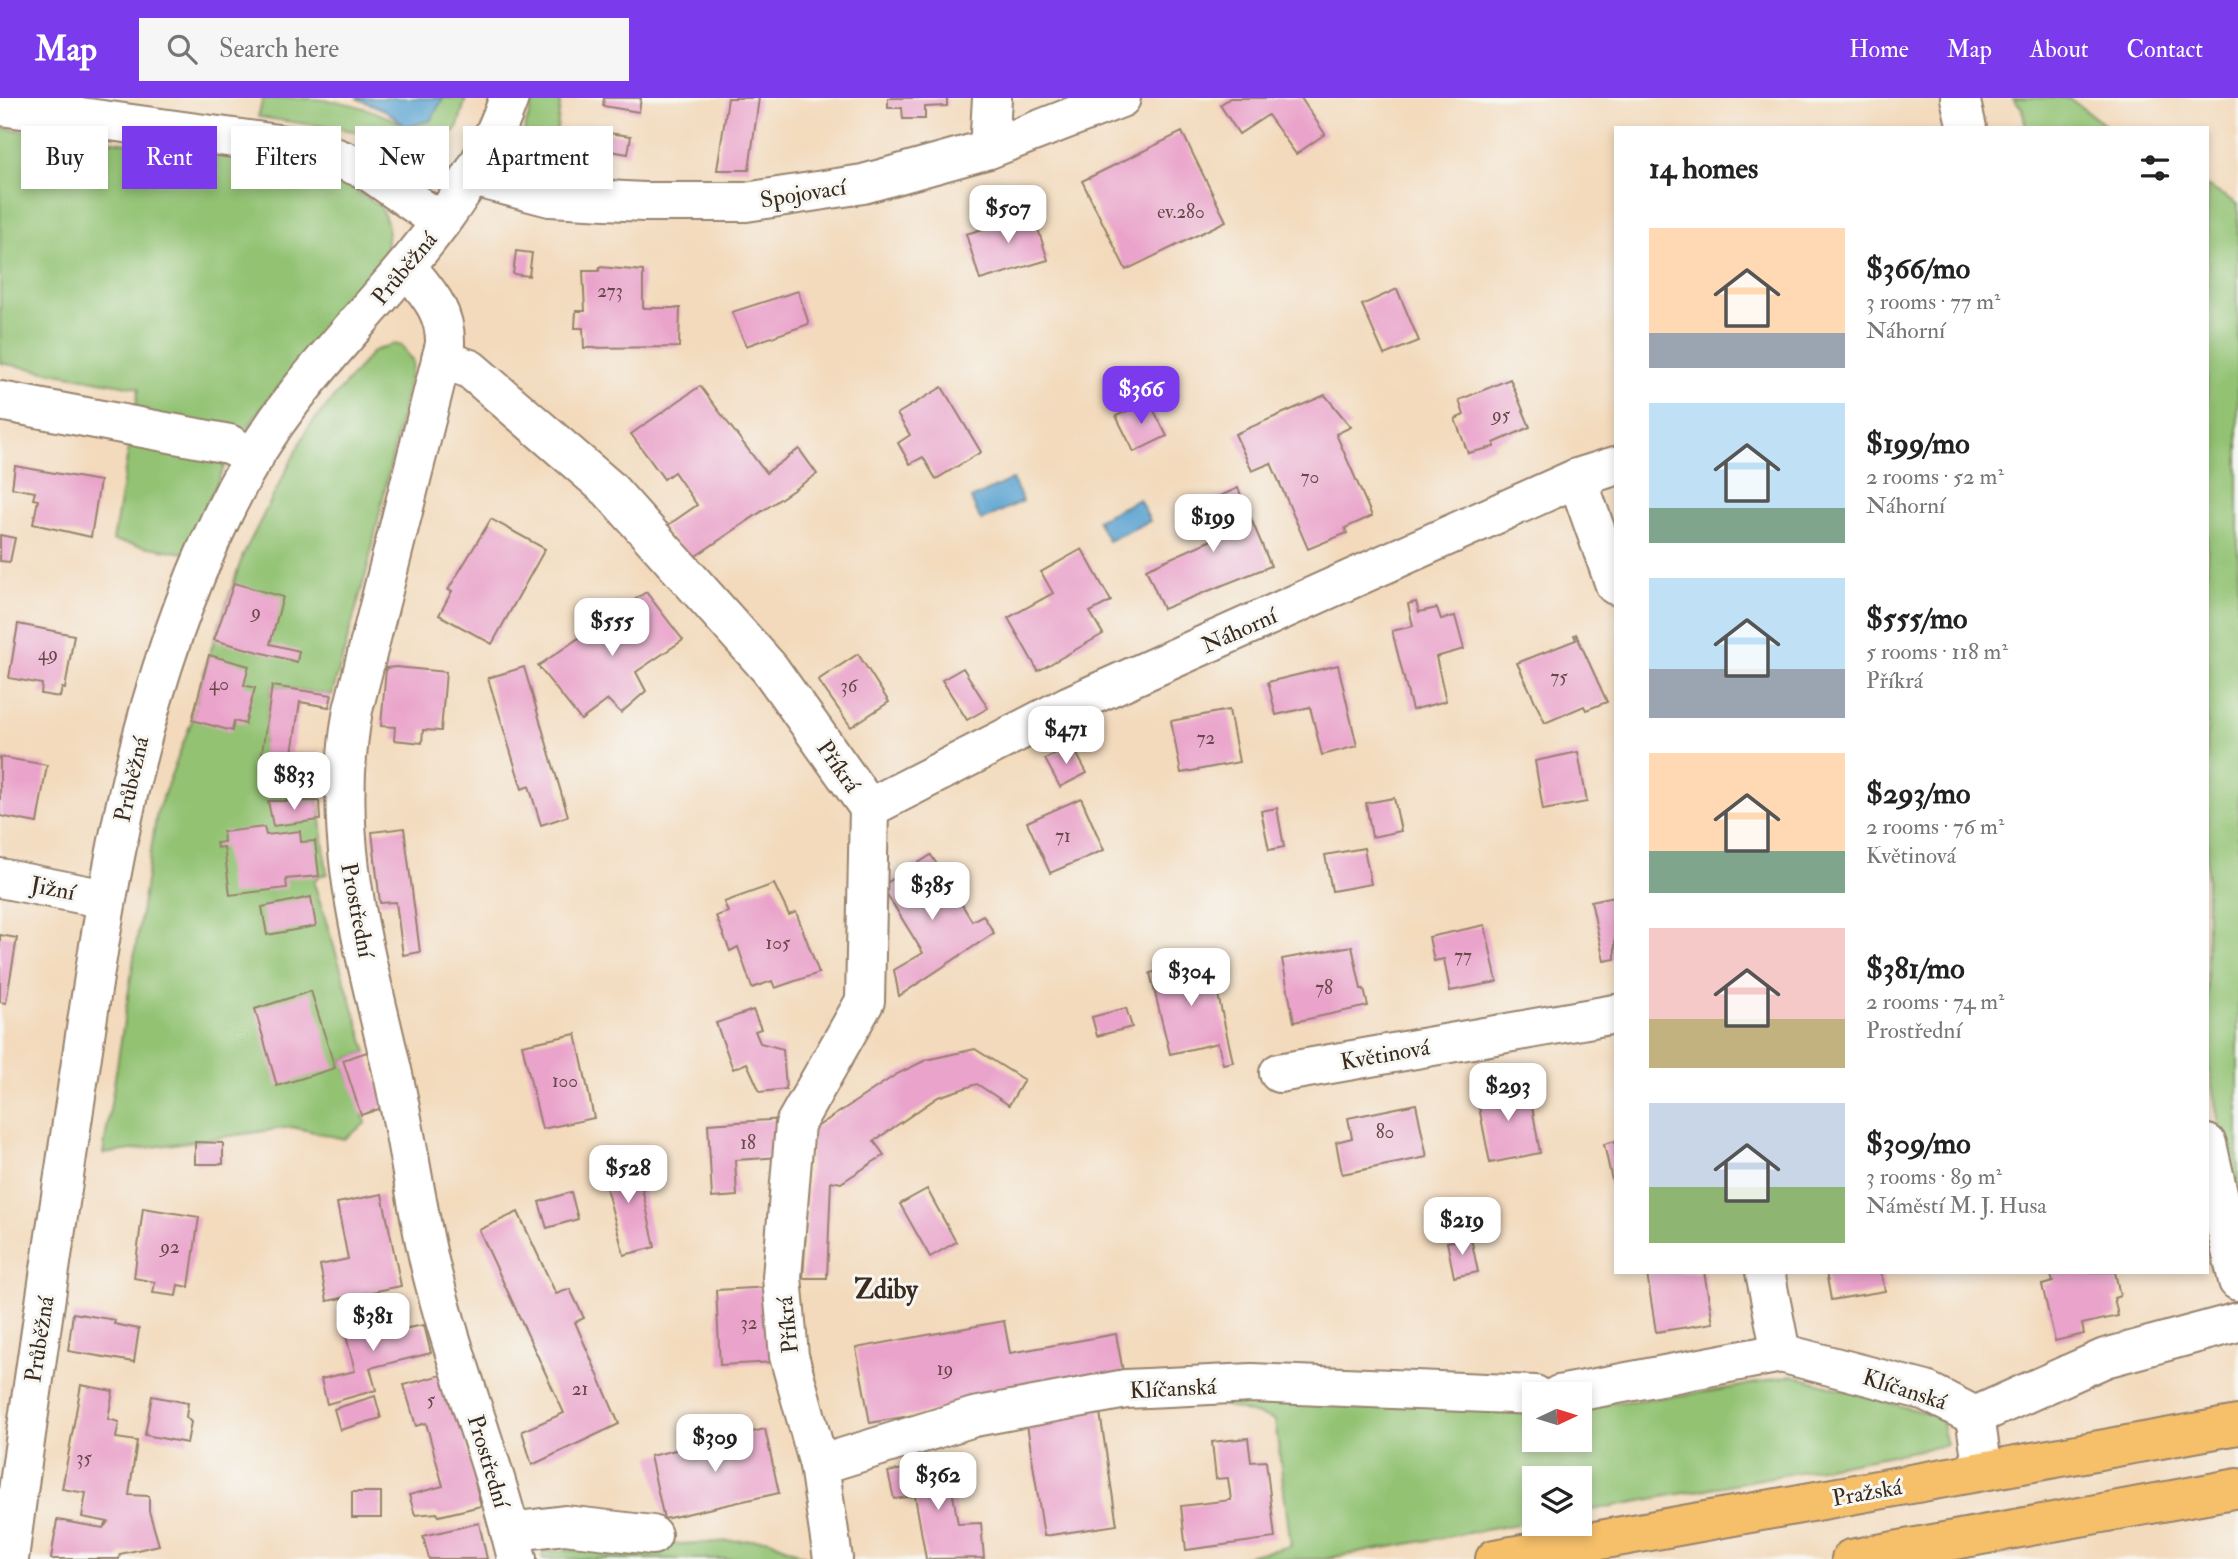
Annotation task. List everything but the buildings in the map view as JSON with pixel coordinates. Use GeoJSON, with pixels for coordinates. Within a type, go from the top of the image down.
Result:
{"type":"FeatureCollection","features":[{"type":"Feature","properties":{"kind":"main road","name":"Pražská"},"geometry":{"type":"LineString","coordinates":[[1495,1559],[2238,1425]]}},
{"type":"Feature","properties":{"kind":"main road"},"geometry":{"type":"LineString","coordinates":[[1851,1559],[2238,1488]]}},
{"type":"Feature","properties":{"kind":"street","name":"Průběžná"},"geometry":{"type":"LineString","coordinates":[[496,126],[509,98]]}},
{"type":"Feature","properties":{"kind":"street"},"geometry":{"type":"LineString","coordinates":[[989,149],[992,98]]}},
{"type":"Feature","properties":{"kind":"street","name":"Spojovací"},"geometry":{"type":"LineString","coordinates":[[518,189],[548,197],[644,202],[746,202],[863,184],[989,149],[1107,106],[1121,98]]}},
{"type":"Feature","properties":{"kind":"street"},"geometry":{"type":"LineString","coordinates":[[0,107],[314,149],[367,170],[441,222]]}},
{"type":"Feature","properties":{"kind":"street","name":"Průběžná"},"geometry":{"type":"LineString","coordinates":[[9,1559],[106,898],[123,808],[165,656],[224,512],[254,458],[294,398],[406,266],[464,189]]}},
{"type":"Feature","properties":{"kind":"street","name":"Prostřední"},"geometry":{"type":"LineString","coordinates":[[406,266],[435,303],[444,321],[441,359],[353,710],[344,758],[343,819],[349,870],[406,1128],[431,1268],[513,1545]]}},
{"type":"Feature","properties":{"kind":"street","name":"Příkrá"},"geometry":{"type":"LineString","coordinates":[[441,359],[470,369],[609,489],[770,669],[869,808],[865,1001],[795,1124],[782,1277],[789,1356],[819,1465],[833,1559]]}},
{"type":"Feature","properties":{"kind":"street"},"geometry":{"type":"LineString","coordinates":[[0,401],[229,444],[254,458]]}},
{"type":"Feature","properties":{"kind":"street","name":"Náhorní"},"geometry":{"type":"LineString","coordinates":[[869,808],[1070,705],[1577,478],[1614,466]]}},
{"type":"Feature","properties":{"kind":"street"},"geometry":{"type":"LineString","coordinates":[[1577,478],[1614,582]]}},
{"type":"Feature","properties":{"kind":"street","name":"Jižní"},"geometry":{"type":"LineString","coordinates":[[0,878],[106,898]]}},
{"type":"Feature","properties":{"kind":"street","name":"Květinová"},"geometry":{"type":"LineString","coordinates":[[1279,1073],[1614,1014]]}},
{"type":"Feature","properties":{"kind":"street"},"geometry":{"type":"LineString","coordinates":[[2209,1153],[2238,1281]]}},
{"type":"Feature","properties":{"kind":"street"},"geometry":{"type":"LineString","coordinates":[[1765,1274],[1781,1353]]}},
{"type":"Feature","properties":{"kind":"street","name":"Klíčanská"},"geometry":{"type":"LineString","coordinates":[[1592,1389],[1781,1353],[1926,1391],[1975,1416],[2105,1358],[2238,1322]]}},
{"type":"Feature","properties":{"kind":"street","name":"Klíčanská"},"geometry":{"type":"LineString","coordinates":[[819,1465],[974,1417],[1126,1389],[1252,1384],[1522,1394]]}},
{"type":"Feature","properties":{"kind":"street"},"geometry":{"type":"LineString","coordinates":[[1975,1416],[1983,1471]]}},
{"type":"Feature","properties":{"kind":"street"},"geometry":{"type":"LineString","coordinates":[[513,1545],[565,1525],[652,1535]]}},
{"type":"Feature","properties":{"kind":"green space"},"geometry":{"type":"Polygon","coordinates":[[[263,98],[304,98],[355,105],[405,126],[355,126],[355,131],[341,129],[341,126],[320,126],[258,117],[263,98]]]}},
{"type":"Feature","properties":{"kind":"green space"},"geometry":{"type":"Polygon","coordinates":[[[443,98],[466,98],[458,126],[449,138],[449,126],[410,126],[431,120],[443,98]]]}},
{"type":"Feature","properties":{"kind":"green space"},"geometry":{"type":"Polygon","coordinates":[[[534,98],[561,98],[557,126],[526,126],[534,98]]]}},
{"type":"Feature","properties":{"kind":"green space"},"geometry":{"type":"Polygon","coordinates":[[[2013,98],[2069,98],[2106,126],[2026,126],[2022,108],[2013,98]]]}},
{"type":"Feature","properties":{"kind":"green space"},"geometry":{"type":"Polygon","coordinates":[[[0,128],[21,130],[21,189],[108,189],[108,140],[122,142],[122,189],[217,189],[217,153],[231,155],[231,189],[341,189],[341,180],[381,207],[388,226],[386,256],[258,412],[226,463],[184,553],[113,541],[139,388],[0,363],[0,128]]]}},
{"type":"Feature","properties":{"kind":"green space"},"geometry":{"type":"Polygon","coordinates":[[[2209,187],[2238,204],[2238,1222],[2209,1070],[2209,187]]]}},
{"type":"Feature","properties":{"kind":"green space"},"geometry":{"type":"Polygon","coordinates":[[[393,344],[402,346],[413,362],[368,566],[332,695],[272,686],[261,766],[320,770],[319,801],[327,874],[318,876],[314,883],[367,1052],[343,1060],[366,1123],[344,1139],[292,1127],[103,1154],[157,812],[192,720],[209,655],[243,555],[308,428],[373,351],[393,344]]]}},
{"type":"Feature","properties":{"kind":"green space"},"geometry":{"type":"Polygon","coordinates":[[[1791,1375],[1940,1417],[1947,1445],[1592,1510],[1592,1466],[1522,1466],[1522,1523],[1324,1559],[1233,1559],[1291,1546],[1275,1420],[1201,1399],[1522,1407],[1522,1452],[1592,1452],[1592,1404],[1738,1387],[1791,1375]]]}},
{"type":"Feature","properties":{"kind":"green space"},"geometry":{"type":"Polygon","coordinates":[[[768,1539],[810,1559],[543,1559],[542,1552],[768,1539]]]}},
{"type":"Feature","properties":{"kind":"water"},"geometry":{"type":"Polygon","coordinates":[[[356,98],[443,98],[431,120],[410,126],[406,126],[385,110],[356,98]]]}},
{"type":"Feature","properties":{"kind":"water"},"geometry":{"type":"Polygon","coordinates":[[[1012,479],[1023,501],[981,521],[971,499],[1012,479]]]}},
{"type":"Feature","properties":{"kind":"water"},"geometry":{"type":"Polygon","coordinates":[[[1139,499],[1150,521],[1108,541],[1097,520],[1139,499]]]}},
{"type":"Feature","properties":{"kind":"district","name":"Zdiby"},"geometry":{"type":"Point","coordinates":[886,1289]}}]}
